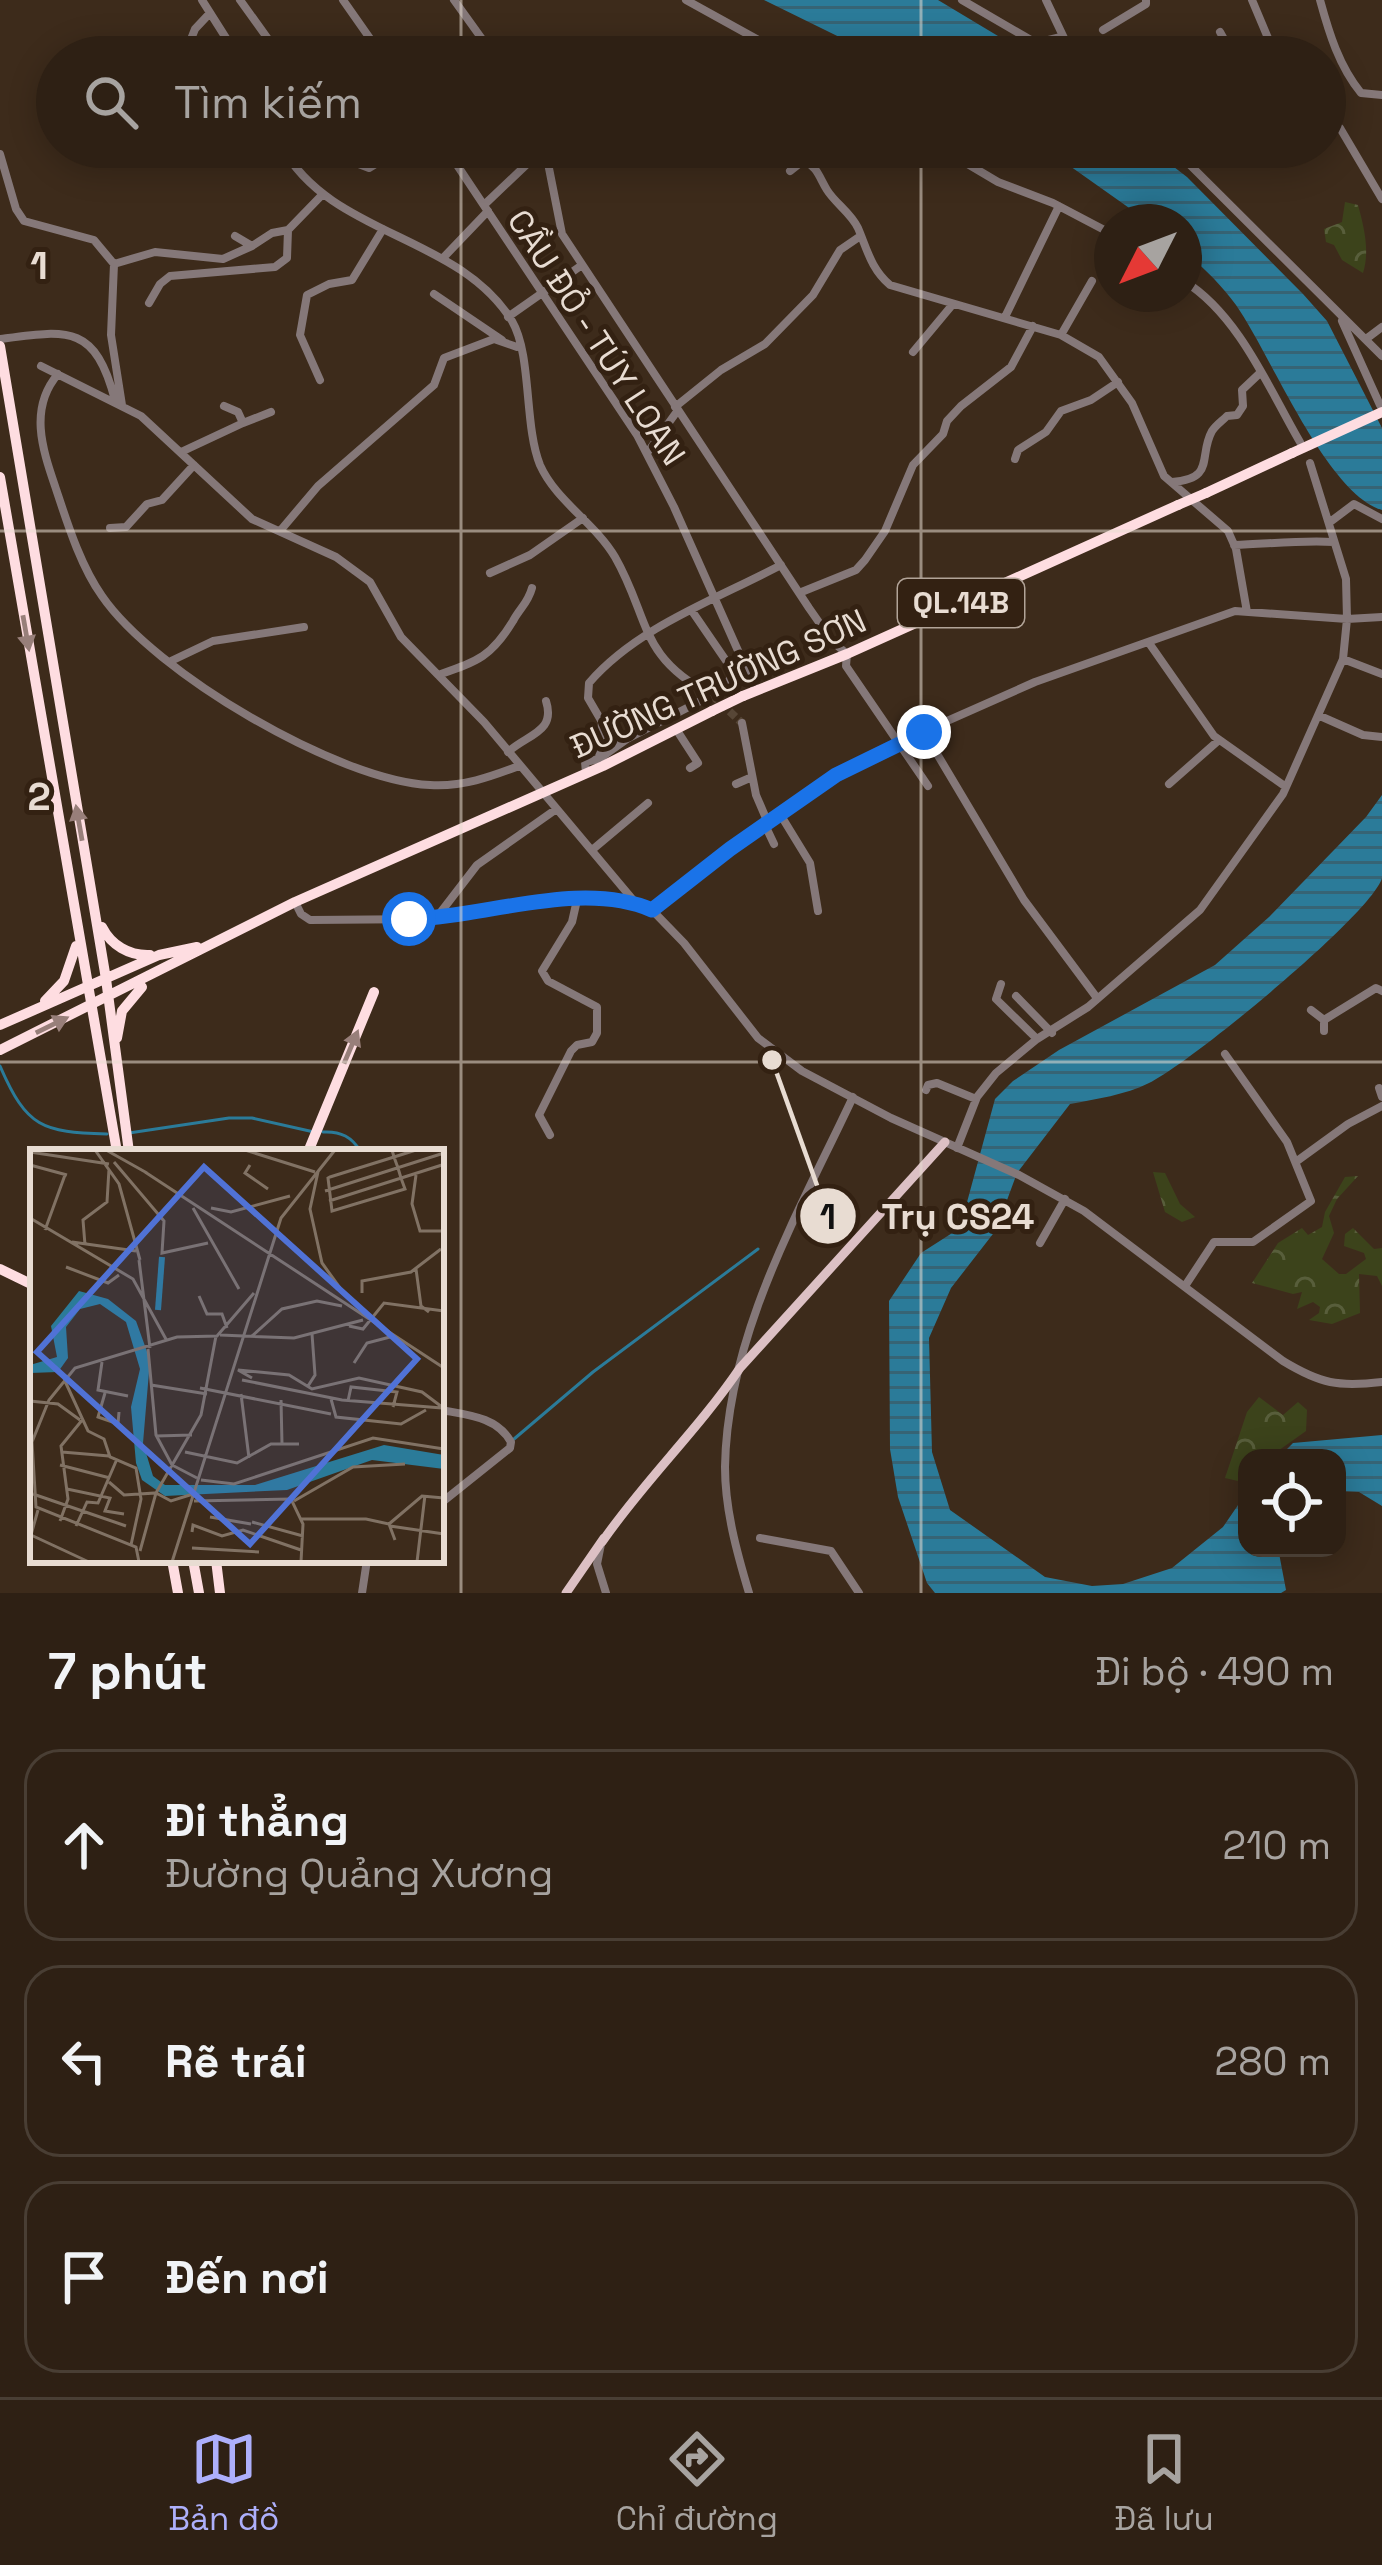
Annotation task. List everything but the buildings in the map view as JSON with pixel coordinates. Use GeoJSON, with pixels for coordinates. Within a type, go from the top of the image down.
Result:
{"type":"FeatureCollection","features":[{"type":"Feature","properties":{"kind":"highway"},"geometry":{"type":"LineString","coordinates":[[0,343],[106,979],[119,1090]]}},
{"type":"Feature","properties":{"kind":"highway","name":"ĐƯỜNG TRƯỜNG SƠN"},"geometry":{"type":"LineString","coordinates":[[0,1050],[295,902],[541,794],[742,696],[847,654],[1206,493],[1381,409]]}},
{"type":"Feature","properties":{"kind":"highway"},"geometry":{"type":"LineString","coordinates":[[0,477],[90,1007],[123,1149]]}},
{"type":"Feature","properties":{"kind":"highway"},"geometry":{"type":"LineString","coordinates":[[89,880],[109,940],[141,956],[159,955]]}},
{"type":"Feature","properties":{"kind":"highway"},"geometry":{"type":"LineString","coordinates":[[3,1023],[53,996],[71,967],[76,931],[70,883]]}},
{"type":"Feature","properties":{"kind":"highway","name":"ĐƯỜNG TRƯỜNG SƠN"},"geometry":{"type":"LineString","coordinates":[[3,1023],[159,955],[208,944]]}},
{"type":"Feature","properties":{"kind":"highway"},"geometry":{"type":"LineString","coordinates":[[119,1121],[116,1047],[122,1011],[133,994],[165,970]]}},
{"type":"Feature","properties":{"kind":"highway"},"geometry":{"type":"LineString","coordinates":[[309,1149],[373,995]]}},
{"type":"Feature","properties":{"kind":"highway"},"geometry":{"type":"LineString","coordinates":[[0,1269],[30,1284]]}},
{"type":"Feature","properties":{"kind":"highway"},"geometry":{"type":"LineString","coordinates":[[173,1563],[178,1593]]}},
{"type":"Feature","properties":{"kind":"highway"},"geometry":{"type":"LineString","coordinates":[[194,1563],[199,1593]]}},
{"type":"Feature","properties":{"kind":"highway"},"geometry":{"type":"LineString","coordinates":[[217,1563],[220,1593]]}},
{"type":"Feature","properties":{"kind":"main road"},"geometry":{"type":"LineString","coordinates":[[566,1593],[623,1511],[713,1408],[740,1368],[945,1142]]}},
{"type":"Feature","properties":{"kind":"main road"},"geometry":{"type":"LineString","coordinates":[[602,1542],[623,1511]]}},
{"type":"Feature","properties":{"kind":"street"},"geometry":{"type":"LineString","coordinates":[[202,0],[225,36]]}},
{"type":"Feature","properties":{"kind":"street"},"geometry":{"type":"LineString","coordinates":[[241,0],[266,36]]}},
{"type":"Feature","properties":{"kind":"street"},"geometry":{"type":"LineString","coordinates":[[343,0],[368,36]]}},
{"type":"Feature","properties":{"kind":"street"},"geometry":{"type":"LineString","coordinates":[[454,0],[480,36]]}},
{"type":"Feature","properties":{"kind":"street"},"geometry":{"type":"LineString","coordinates":[[686,0],[752,36]]}},
{"type":"Feature","properties":{"kind":"street"},"geometry":{"type":"LineString","coordinates":[[962,0],[1024,36]]}},
{"type":"Feature","properties":{"kind":"street"},"geometry":{"type":"LineString","coordinates":[[1046,0],[1061,36]]}},
{"type":"Feature","properties":{"kind":"street"},"geometry":{"type":"LineString","coordinates":[[1103,30],[1146,0]]}},
{"type":"Feature","properties":{"kind":"street"},"geometry":{"type":"LineString","coordinates":[[1252,0],[1267,36]]}},
{"type":"Feature","properties":{"kind":"street"},"geometry":{"type":"LineString","coordinates":[[1320,0],[1332,36]]}},
{"type":"Feature","properties":{"kind":"street"},"geometry":{"type":"LineString","coordinates":[[192,36],[210,13]]}},
{"type":"Feature","properties":{"kind":"street"},"geometry":{"type":"LineString","coordinates":[[1220,32],[1222,36]]}},
{"type":"Feature","properties":{"kind":"street"},"geometry":{"type":"LineString","coordinates":[[1346,67],[1361,93],[1382,95]]}},
{"type":"Feature","properties":{"kind":"street"},"geometry":{"type":"LineString","coordinates":[[1346,138],[1382,199]]}},
{"type":"Feature","properties":{"kind":"street"},"geometry":{"type":"LineString","coordinates":[[0,154],[24,221],[94,241],[114,263],[111,335],[119,403]]}},
{"type":"Feature","properties":{"kind":"street"},"geometry":{"type":"LineString","coordinates":[[293,168],[321,196],[443,258],[488,294],[514,324],[541,467],[615,558],[647,637],[665,663],[712,695]]}},
{"type":"Feature","properties":{"kind":"street","name":"CẦU ĐỎ - TÚY LOAN"},"geometry":{"type":"LineString","coordinates":[[459,168],[647,454],[757,691]]}},
{"type":"Feature","properties":{"kind":"street"},"geometry":{"type":"LineString","coordinates":[[443,258],[525,168]]}},
{"type":"Feature","properties":{"kind":"street"},"geometry":{"type":"LineString","coordinates":[[549,168],[562,234],[832,641],[847,654],[844,663],[928,786]]}},
{"type":"Feature","properties":{"kind":"street"},"geometry":{"type":"LineString","coordinates":[[790,171],[794,168]]}},
{"type":"Feature","properties":{"kind":"street"},"geometry":{"type":"LineString","coordinates":[[815,168],[857,227],[878,274],[890,285],[1061,335],[1099,357],[1118,382],[1170,482],[1213,515],[1234,545],[1247,612]]}},
{"type":"Feature","properties":{"kind":"street"},"geometry":{"type":"LineString","coordinates":[[974,168],[1094,224]]}},
{"type":"Feature","properties":{"kind":"street"},"geometry":{"type":"LineString","coordinates":[[1196,168],[1382,356]]}},
{"type":"Feature","properties":{"kind":"street"},"geometry":{"type":"LineString","coordinates":[[114,263],[154,252],[224,259],[272,232],[288,230],[321,196]]}},
{"type":"Feature","properties":{"kind":"street"},"geometry":{"type":"LineString","coordinates":[[1005,317],[1059,206]]}},
{"type":"Feature","properties":{"kind":"street"},"geometry":{"type":"LineString","coordinates":[[320,380],[300,335],[307,295],[352,280],[383,229]]}},
{"type":"Feature","properties":{"kind":"street"},"geometry":{"type":"LineString","coordinates":[[149,303],[170,276],[275,267],[287,258],[288,230]]}},
{"type":"Feature","properties":{"kind":"street"},"geometry":{"type":"LineString","coordinates":[[236,236],[251,246]]}},
{"type":"Feature","properties":{"kind":"street"},"geometry":{"type":"LineString","coordinates":[[647,454],[677,409],[721,370],[765,344],[812,296],[840,250],[859,238]]}},
{"type":"Feature","properties":{"kind":"street"},"geometry":{"type":"LineString","coordinates":[[508,317],[582,265]]}},
{"type":"Feature","properties":{"kind":"street"},"geometry":{"type":"LineString","coordinates":[[1061,335],[1092,281]]}},
{"type":"Feature","properties":{"kind":"street"},"geometry":{"type":"LineString","coordinates":[[434,293],[503,341]]}},
{"type":"Feature","properties":{"kind":"street"},"geometry":{"type":"LineString","coordinates":[[1202,296],[1238,336],[1296,447]]}},
{"type":"Feature","properties":{"kind":"street"},"geometry":{"type":"LineString","coordinates":[[913,352],[953,304]]}},
{"type":"Feature","properties":{"kind":"street"},"geometry":{"type":"LineString","coordinates":[[1342,320],[1381,409]]}},
{"type":"Feature","properties":{"kind":"street"},"geometry":{"type":"LineString","coordinates":[[800,593],[856,570],[865,560],[885,531],[913,465],[962,406],[1011,367],[1033,326]]}},
{"type":"Feature","properties":{"kind":"street"},"geometry":{"type":"LineString","coordinates":[[1366,339],[1382,327]]}},
{"type":"Feature","properties":{"kind":"street"},"geometry":{"type":"LineString","coordinates":[[0,343],[62,331],[83,338],[98,356],[119,403]]}},
{"type":"Feature","properties":{"kind":"street"},"geometry":{"type":"LineString","coordinates":[[279,531],[318,486],[434,385],[444,358],[494,339],[519,347]]}},
{"type":"Feature","properties":{"kind":"street"},"geometry":{"type":"LineString","coordinates":[[40,366],[119,403],[162,431],[252,519],[349,564],[370,582],[401,637],[508,752],[636,904]]}},
{"type":"Feature","properties":{"kind":"street"},"geometry":{"type":"LineString","coordinates":[[1170,482],[1196,476],[1205,466],[1211,432],[1227,416],[1237,415],[1243,406],[1242,390],[1260,373]]}},
{"type":"Feature","properties":{"kind":"street"},"geometry":{"type":"LineString","coordinates":[[58,374],[44,392],[40,435],[70,531],[105,601],[171,661],[227,703],[295,742],[376,775],[446,785],[475,782],[519,766]]}},
{"type":"Feature","properties":{"kind":"street"},"geometry":{"type":"LineString","coordinates":[[1016,459],[1018,451],[1046,432],[1061,411],[1091,400],[1118,382]]}},
{"type":"Feature","properties":{"kind":"street"},"geometry":{"type":"LineString","coordinates":[[224,406],[238,412],[243,423]]}},
{"type":"Feature","properties":{"kind":"street"},"geometry":{"type":"LineString","coordinates":[[181,452],[272,412]]}},
{"type":"Feature","properties":{"kind":"street"},"geometry":{"type":"LineString","coordinates":[[961,1149],[976,1099],[996,1073],[1097,998],[1200,910],[1286,788],[1343,659],[1347,620],[1346,579],[1310,463]]}},
{"type":"Feature","properties":{"kind":"street"},"geometry":{"type":"LineString","coordinates":[[110,528],[126,527],[137,511],[162,500],[194,465]]}},
{"type":"Feature","properties":{"kind":"street"},"geometry":{"type":"LineString","coordinates":[[1330,522],[1354,504],[1382,519]]}},
{"type":"Feature","properties":{"kind":"street"},"geometry":{"type":"LineString","coordinates":[[490,573],[530,555],[583,518]]}},
{"type":"Feature","properties":{"kind":"street"},"geometry":{"type":"LineString","coordinates":[[1234,545],[1282,544],[1296,539],[1335,542]]}},
{"type":"Feature","properties":{"kind":"street"},"geometry":{"type":"LineString","coordinates":[[599,759],[602,722],[589,698],[589,683],[647,637],[781,565]]}},
{"type":"Feature","properties":{"kind":"street"},"geometry":{"type":"LineString","coordinates":[[438,675],[484,658],[529,602],[532,588]]}},
{"type":"Feature","properties":{"kind":"street"},"geometry":{"type":"LineString","coordinates":[[586,773],[585,762],[599,759],[728,683],[729,665],[692,611]]}},
{"type":"Feature","properties":{"kind":"street"},"geometry":{"type":"LineString","coordinates":[[652,910],[836,775],[1035,682],[1217,615],[1382,617]]}},
{"type":"Feature","properties":{"kind":"street"},"geometry":{"type":"LineString","coordinates":[[171,661],[199,646],[234,636],[304,627]]}},
{"type":"Feature","properties":{"kind":"street"},"geometry":{"type":"LineString","coordinates":[[1149,643],[1219,740],[1286,788]]}},
{"type":"Feature","properties":{"kind":"street"},"geometry":{"type":"LineString","coordinates":[[1343,659],[1382,674]]}},
{"type":"Feature","properties":{"kind":"street"},"geometry":{"type":"LineString","coordinates":[[508,752],[546,725],[550,714],[546,701]]}},
{"type":"Feature","properties":{"kind":"street"},"geometry":{"type":"LineString","coordinates":[[1320,716],[1353,731],[1382,737]]}},
{"type":"Feature","properties":{"kind":"street"},"geometry":{"type":"LineString","coordinates":[[742,723],[752,777],[774,844]]}},
{"type":"Feature","properties":{"kind":"street"},"geometry":{"type":"LineString","coordinates":[[676,729],[698,763],[690,768]]}},
{"type":"Feature","properties":{"kind":"street"},"geometry":{"type":"LineString","coordinates":[[924,732],[1024,900],[1097,998]]}},
{"type":"Feature","properties":{"kind":"street"},"geometry":{"type":"LineString","coordinates":[[1169,784],[1219,740]]}},
{"type":"Feature","properties":{"kind":"street"},"geometry":{"type":"LineString","coordinates":[[736,784],[752,777]]}},
{"type":"Feature","properties":{"kind":"street"},"geometry":{"type":"LineString","coordinates":[[592,850],[648,803]]}},
{"type":"Feature","properties":{"kind":"street"},"geometry":{"type":"LineString","coordinates":[[436,918],[473,869],[555,810]]}},
{"type":"Feature","properties":{"kind":"street"},"geometry":{"type":"LineString","coordinates":[[780,814],[810,862],[818,911]]}},
{"type":"Feature","properties":{"kind":"street"},"geometry":{"type":"LineString","coordinates":[[295,902],[310,920],[436,918],[578,900],[636,904],[652,910],[758,1038],[802,1071],[1065,1199],[1307,1376],[1344,1387],[1382,1382]]}},
{"type":"Feature","properties":{"kind":"street"},"geometry":{"type":"LineString","coordinates":[[550,1135],[538,1115],[544,1100],[571,1052],[580,1043],[592,1042],[597,1033],[597,1007],[542,975],[572,922],[578,900]]}},
{"type":"Feature","properties":{"kind":"street"},"geometry":{"type":"LineString","coordinates":[[1000,984],[996,999],[1037,1039]]}},
{"type":"Feature","properties":{"kind":"street"},"geometry":{"type":"LineString","coordinates":[[1324,1020],[1370,990],[1382,991]]}},
{"type":"Feature","properties":{"kind":"street"},"geometry":{"type":"LineString","coordinates":[[1016,996],[1052,1033]]}},
{"type":"Feature","properties":{"kind":"street"},"geometry":{"type":"LineString","coordinates":[[1311,1010],[1324,1020]]}},
{"type":"Feature","properties":{"kind":"street"},"geometry":{"type":"LineString","coordinates":[[1324,1020],[1324,1031]]}},
{"type":"Feature","properties":{"kind":"street"},"geometry":{"type":"LineString","coordinates":[[1185,1286],[1214,1242],[1253,1242],[1305,1209],[1311,1195],[1271,1117],[1225,1054]]}},
{"type":"Feature","properties":{"kind":"street"},"geometry":{"type":"LineString","coordinates":[[926,1090],[937,1083],[976,1099]]}},
{"type":"Feature","properties":{"kind":"street"},"geometry":{"type":"LineString","coordinates":[[749,1593],[734,1539],[725,1470],[740,1368],[771,1273],[853,1097]]}},
{"type":"Feature","properties":{"kind":"street"},"geometry":{"type":"LineString","coordinates":[[1297,1161],[1381,1097]]}},
{"type":"Feature","properties":{"kind":"street"},"geometry":{"type":"LineString","coordinates":[[1040,1243],[1065,1199]]}},
{"type":"Feature","properties":{"kind":"street"},"geometry":{"type":"LineString","coordinates":[[444,1411],[503,1428],[511,1442],[510,1448],[444,1501]]}},
{"type":"Feature","properties":{"kind":"street"},"geometry":{"type":"LineString","coordinates":[[760,1538],[831,1551],[860,1593]]}},
{"type":"Feature","properties":{"kind":"street"},"geometry":{"type":"LineString","coordinates":[[602,1542],[597,1564],[606,1593]]}},
{"type":"Feature","properties":{"kind":"street"},"geometry":{"type":"LineString","coordinates":[[362,1593],[367,1563]]}},
{"type":"Feature","properties":{"kind":"green space"},"geometry":{"type":"Polygon","coordinates":[[[1345,202],[1358,205],[1366,248],[1363,273],[1326,242],[1324,229],[1342,222],[1345,202]]]}},
{"type":"Feature","properties":{"kind":"green space"},"geometry":{"type":"Polygon","coordinates":[[[1153,1172],[1165,1173],[1180,1204],[1195,1217],[1182,1222],[1165,1212],[1153,1172]]]}},
{"type":"Feature","properties":{"kind":"green space"},"geometry":{"type":"Polygon","coordinates":[[[1358,1176],[1329,1216],[1334,1233],[1322,1259],[1339,1274],[1346,1274],[1366,1259],[1364,1253],[1344,1246],[1345,1234],[1353,1228],[1374,1249],[1382,1248],[1382,1286],[1377,1276],[1359,1274],[1360,1313],[1332,1324],[1309,1320],[1320,1307],[1313,1302],[1297,1309],[1302,1292],[1252,1283],[1278,1243],[1302,1228],[1308,1235],[1322,1227],[1345,1177],[1358,1176]]]}},
{"type":"Feature","properties":{"kind":"green space"},"geometry":{"type":"Polygon","coordinates":[[[1259,1397],[1283,1415],[1298,1402],[1307,1410],[1306,1431],[1281,1449],[1238,1449],[1238,1481],[1225,1478],[1247,1412],[1259,1397]]]}},
{"type":"Feature","properties":{"kind":"water"},"geometry":{"type":"Polygon","coordinates":[[[764,0],[938,0],[998,36],[837,36],[764,0]]]}},
{"type":"Feature","properties":{"kind":"water"},"geometry":{"type":"Polygon","coordinates":[[[1073,168],[1175,168],[1303,294],[1327,321],[1382,428],[1382,510],[1361,498],[1320,451],[1250,327],[1202,267],[1202,204],[1124,204],[1073,168]]]}},
{"type":"Feature","properties":{"kind":"water"},"geometry":{"type":"Polygon","coordinates":[[[1382,795],[1382,878],[1370,897],[1276,987],[1170,1070],[1130,1091],[1070,1104],[1017,1173],[996,1230],[951,1288],[929,1338],[932,1452],[950,1510],[1045,1577],[1092,1586],[1123,1584],[1172,1568],[1223,1527],[1238,1505],[1238,1557],[1280,1557],[1286,1590],[935,1593],[927,1583],[898,1497],[890,1449],[889,1301],[921,1253],[960,1228],[995,1099],[1059,1050],[1215,965],[1366,817],[1382,795]]]}},
{"type":"Feature","properties":{"kind":"water"},"geometry":{"type":"Polygon","coordinates":[[[1382,1435],[1382,1506],[1359,1492],[1346,1491],[1346,1449],[1287,1449],[1293,1443],[1382,1435]]]}},
{"type":"Feature","properties":{"kind":"waterway"},"geometry":{"type":"LineString","coordinates":[[0,1066],[19,1102],[39,1122],[67,1131],[107,1134]]}},
{"type":"Feature","properties":{"kind":"waterway"},"geometry":{"type":"LineString","coordinates":[[129,1133],[229,1118],[252,1118],[314,1132]]}},
{"type":"Feature","properties":{"kind":"waterway"},"geometry":{"type":"LineString","coordinates":[[323,1132],[345,1136],[359,1149]]}},
{"type":"Feature","properties":{"kind":"waterway"},"geometry":{"type":"LineString","coordinates":[[514,1439],[593,1372],[758,1249]]}},
{"type":"Feature","properties":{"kind":"tunnel"},"geometry":{"type":"LineString","coordinates":[[712,695],[742,723]]}},
{"type":"Feature","properties":{"kind":"place","name":"Trụ CS24"},"geometry":{"type":"Point","coordinates":[772,1060]}},
{"type":"Feature","properties":{"kind":"route"},"geometry":{"type":"LineString","coordinates":[[409,919],[578,900],[622,902],[652,910],[836,775],[924,732]]}}]}
